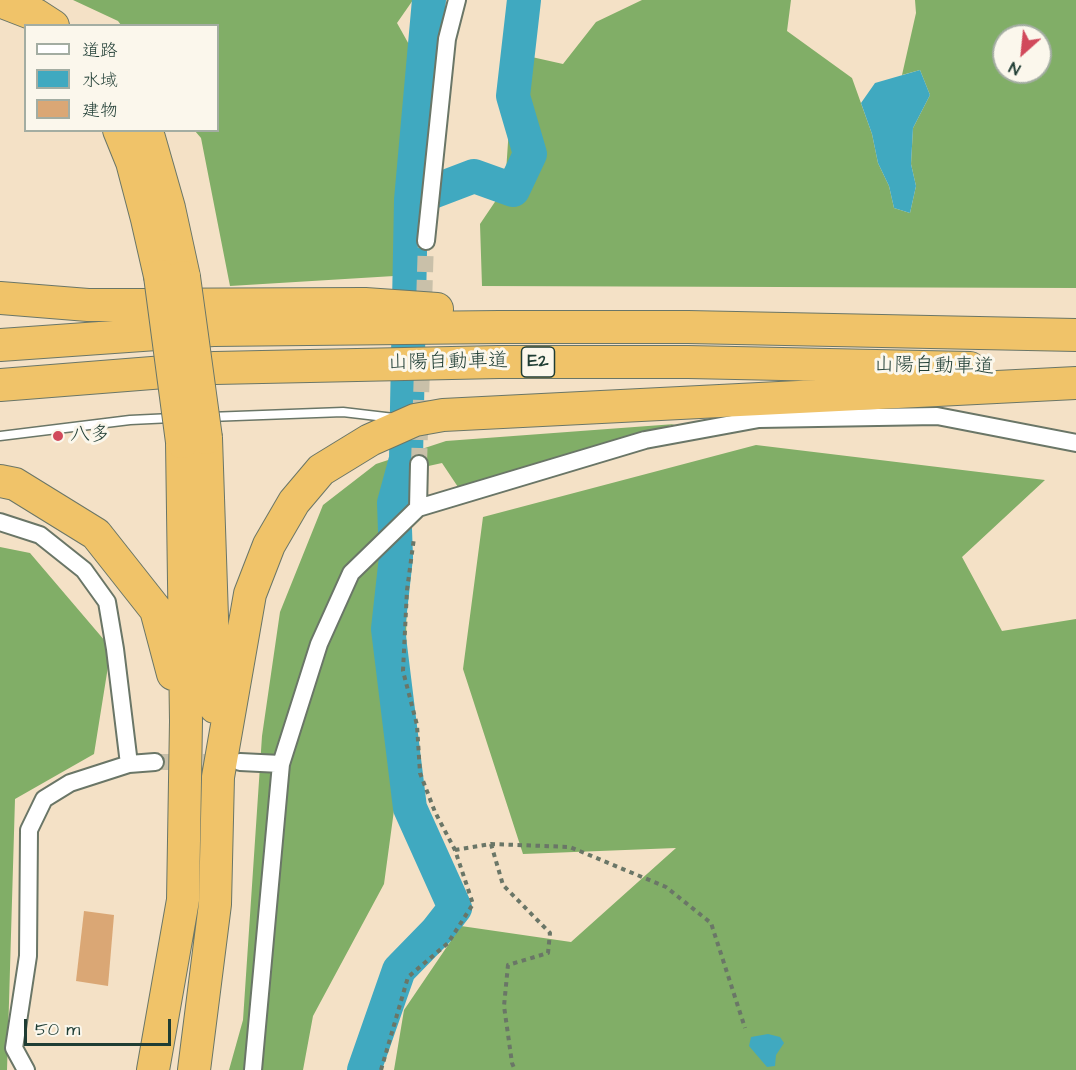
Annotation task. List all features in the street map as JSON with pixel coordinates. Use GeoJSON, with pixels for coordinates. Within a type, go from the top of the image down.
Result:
{"type":"FeatureCollection","features":[{"type":"Feature","properties":{"kind":"highway"},"geometry":{"type":"LineString","coordinates":[[0,1],[36,15],[49,24]]}},
{"type":"Feature","properties":{"kind":"highway"},"geometry":{"type":"LineString","coordinates":[[0,24],[24,32]]}},
{"type":"Feature","properties":{"kind":"highway"},"geometry":{"type":"LineString","coordinates":[[120,132],[172,277]]}},
{"type":"Feature","properties":{"kind":"highway"},"geometry":{"type":"LineString","coordinates":[[145,132],[169,208],[172,277],[194,440],[229,770]]}},
{"type":"Feature","properties":{"kind":"highway"},"geometry":{"type":"LineString","coordinates":[[0,298],[88,305],[365,304],[688,327]]}},
{"type":"Feature","properties":{"kind":"highway","name":"山陽自動車道"},"geometry":{"type":"LineString","coordinates":[[0,345],[213,330],[688,327],[1076,335]]}},
{"type":"Feature","properties":{"kind":"highway","name":"山陽自動車道"},"geometry":{"type":"LineString","coordinates":[[0,385],[215,368],[499,362],[688,362],[1076,370]]}},
{"type":"Feature","properties":{"kind":"highway"},"geometry":{"type":"LineString","coordinates":[[194,1068],[215,904],[249,594],[269,545],[294,502],[321,470],[370,440],[415,420],[443,415],[1076,383]]}},
{"type":"Feature","properties":{"kind":"highway"},"geometry":{"type":"LineString","coordinates":[[153,1070],[183,900],[194,440]]}},
{"type":"Feature","properties":{"kind":"highway"},"geometry":{"type":"LineString","coordinates":[[0,481],[15,484],[96,534],[156,610],[186,721]]}},
{"type":"Feature","properties":{"kind":"highway"},"geometry":{"type":"LineString","coordinates":[[134,1070],[167,990]]}},
{"type":"Feature","properties":{"kind":"street"},"geometry":{"type":"LineString","coordinates":[[426,241],[447,39],[457,0]]}},
{"type":"Feature","properties":{"kind":"street"},"geometry":{"type":"LineString","coordinates":[[253,1070],[281,764],[320,644],[351,573],[418,508],[645,440],[759,419],[937,416],[1076,443]]}},
{"type":"Feature","properties":{"kind":"street"},"geometry":{"type":"LineString","coordinates":[[418,508],[419,464]]}},
{"type":"Feature","properties":{"kind":"street"},"geometry":{"type":"LineString","coordinates":[[0,522],[40,535],[84,570],[107,602],[129,764]]}},
{"type":"Feature","properties":{"kind":"street"},"geometry":{"type":"LineString","coordinates":[[26,1070],[14,1048],[28,956],[28,830],[44,799],[69,783],[129,764],[155,762]]}},
{"type":"Feature","properties":{"kind":"street"},"geometry":{"type":"LineString","coordinates":[[229,770],[281,764]]}},
{"type":"Feature","properties":{"kind":"lane"},"geometry":{"type":"LineString","coordinates":[[0,436],[130,420],[344,412],[415,420]]}},
{"type":"Feature","properties":{"kind":"path"},"geometry":{"type":"LineString","coordinates":[[381,1070],[408,977],[448,943],[473,904],[455,850],[435,812],[420,773],[417,725],[403,671],[406,590],[418,508]]}},
{"type":"Feature","properties":{"kind":"path"},"geometry":{"type":"LineString","coordinates":[[455,850],[491,844],[570,847],[666,887],[711,923],[745,1028]]}},
{"type":"Feature","properties":{"kind":"path"},"geometry":{"type":"LineString","coordinates":[[491,844],[503,885],[550,933],[548,953],[507,965],[504,1006],[512,1064],[515,1070]]}},
{"type":"Feature","properties":{"kind":"green space"},"geometry":{"type":"Polygon","coordinates":[[[73,0],[413,0],[397,23],[416,57],[394,276],[230,286],[201,138],[196,132],[219,132],[219,24],[120,24],[73,0]]]}},
{"type":"Feature","properties":{"kind":"green space"},"geometry":{"type":"Polygon","coordinates":[[[642,0],[791,0],[787,31],[852,78],[872,134],[878,163],[889,186],[894,208],[910,213],[916,186],[911,164],[913,128],[930,95],[920,70],[902,75],[916,13],[915,0],[1076,0],[1076,288],[482,286],[480,224],[505,187],[514,53],[563,64],[596,22],[642,0]]]}},
{"type":"Feature","properties":{"kind":"green space"},"geometry":{"type":"Polygon","coordinates":[[[675,424],[460,490],[442,463],[388,475],[379,561],[407,570],[405,729],[384,884],[313,1016],[303,1070],[229,1070],[243,1020],[262,736],[280,612],[323,505],[376,464],[446,441],[675,424]]]}},
{"type":"Feature","properties":{"kind":"green space"},"geometry":{"type":"Polygon","coordinates":[[[756,445],[1045,480],[962,557],[1002,631],[1076,619],[1076,1070],[394,1070],[404,1010],[461,926],[571,942],[676,848],[523,854],[463,669],[483,517],[756,445]]]}},
{"type":"Feature","properties":{"kind":"green space"},"geometry":{"type":"Polygon","coordinates":[[[0,547],[30,553],[111,648],[94,754],[15,799],[7,1070],[0,1070],[0,547]]]}},
{"type":"Feature","properties":{"kind":"water"},"geometry":{"type":"Polygon","coordinates":[[[920,70],[930,95],[913,128],[911,164],[916,186],[910,213],[894,208],[889,186],[878,163],[872,134],[861,103],[875,83],[920,70]]]}},
{"type":"Feature","properties":{"kind":"water"},"geometry":{"type":"Polygon","coordinates":[[[768,1034],[780,1037],[784,1043],[776,1055],[775,1066],[767,1067],[749,1046],[751,1037],[768,1034]]]}},
{"type":"Feature","properties":{"kind":"building"},"geometry":{"type":"Polygon","coordinates":[[[84,911],[114,915],[108,986],[76,981],[84,911]]]}},
{"type":"Feature","properties":{"kind":"waterway"},"geometry":{"type":"LineString","coordinates":[[364,1070],[399,970],[437,931],[455,908],[410,808],[388,629],[396,557],[394,503],[406,459],[411,200],[429,0]]}},
{"type":"Feature","properties":{"kind":"waterway"},"geometry":{"type":"LineString","coordinates":[[411,200],[474,176],[513,190],[530,154],[513,96],[524,0]]}},
{"type":"Feature","properties":{"kind":"tunnel"},"geometry":{"type":"LineString","coordinates":[[419,464],[426,241]]}},
{"type":"Feature","properties":{"kind":"tunnel"},"geometry":{"type":"LineString","coordinates":[[155,762],[226,762]]}},
{"type":"Feature","properties":{"kind":"place","name":"八多"},"geometry":{"type":"Point","coordinates":[58,436]}}]}
